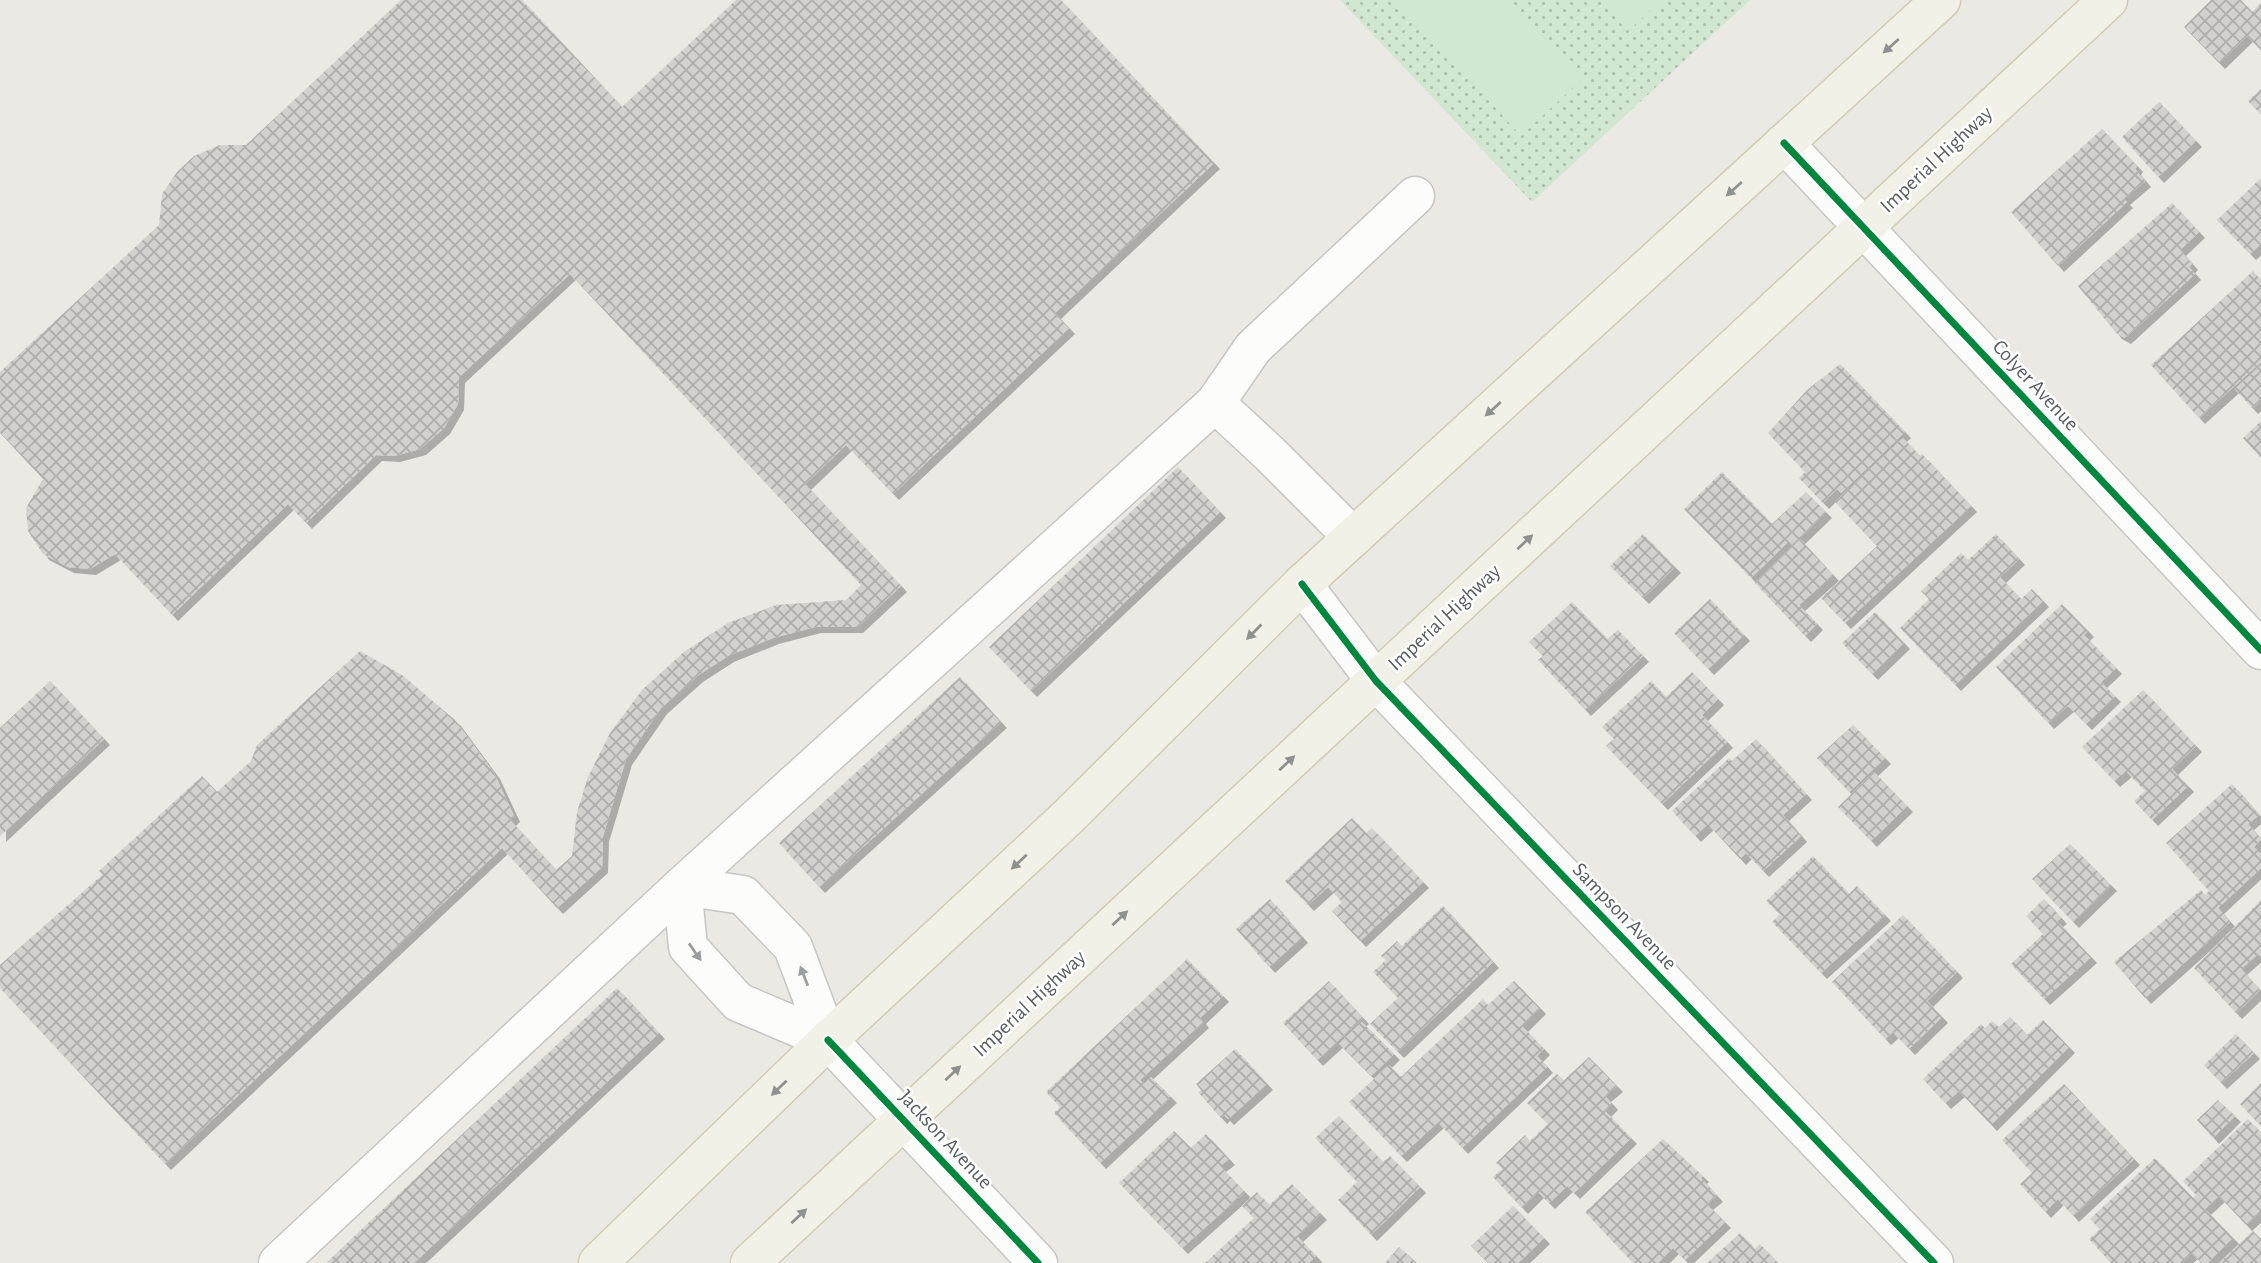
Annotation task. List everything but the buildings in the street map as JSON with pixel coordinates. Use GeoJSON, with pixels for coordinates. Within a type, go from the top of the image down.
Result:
{"type":"FeatureCollection","features":[{"type":"Feature","properties":{"kind":"main road"},"geometry":{"type":"LineString","coordinates":[[598,1263],[828,1040],[1069,816],[1302,584],[1941,0]]}},
{"type":"Feature","properties":{"kind":"main road","name":"Imperial Highway"},"geometry":{"type":"LineString","coordinates":[[750,1263],[2108,0]]}},
{"type":"Feature","properties":{"kind":"street","name":"Colyer Avenue"},"geometry":{"type":"LineString","coordinates":[[1784,143],[2261,650]]}},
{"type":"Feature","properties":{"kind":"street"},"geometry":{"type":"LineString","coordinates":[[278,1263],[682,886],[1215,403],[1254,348],[1415,196]]}},
{"type":"Feature","properties":{"kind":"street"},"geometry":{"type":"LineString","coordinates":[[1215,403],[1353,537]]}},
{"type":"Feature","properties":{"kind":"street","name":"Sampson Avenue"},"geometry":{"type":"LineString","coordinates":[[1302,584],[1376,681],[1934,1263]]}},
{"type":"Feature","properties":{"kind":"street"},"geometry":{"type":"LineString","coordinates":[[682,886],[743,895],[793,947],[828,1040]]}},
{"type":"Feature","properties":{"kind":"street"},"geometry":{"type":"LineString","coordinates":[[682,886],[688,947],[738,1002],[828,1040]]}},
{"type":"Feature","properties":{"kind":"street","name":"Jackson Avenue"},"geometry":{"type":"LineString","coordinates":[[828,1040],[1038,1263]]}},
{"type":"Feature","properties":{"kind":"green space"},"geometry":{"type":"Polygon","coordinates":[[[1340,0],[1750,0],[1532,202],[1340,0]]]}},
{"type":"Feature","properties":{"kind":"green space"},"geometry":{"type":"Polygon","coordinates":[[[1397,0],[1508,0],[1581,80],[1521,136],[1397,0]]]}},
{"type":"Feature","properties":{"kind":"green space"},"geometry":{"type":"Polygon","coordinates":[[[1599,0],[1662,0],[1628,31],[1599,0]]]}},
{"type":"Feature","properties":{"kind":"cycle path"},"geometry":{"type":"LineString","coordinates":[[1784,143],[2261,650]]}},
{"type":"Feature","properties":{"kind":"cycle path"},"geometry":{"type":"LineString","coordinates":[[1302,584],[1376,681],[1934,1263]]}},
{"type":"Feature","properties":{"kind":"cycle path"},"geometry":{"type":"LineString","coordinates":[[828,1040],[1038,1263]]}}]}
